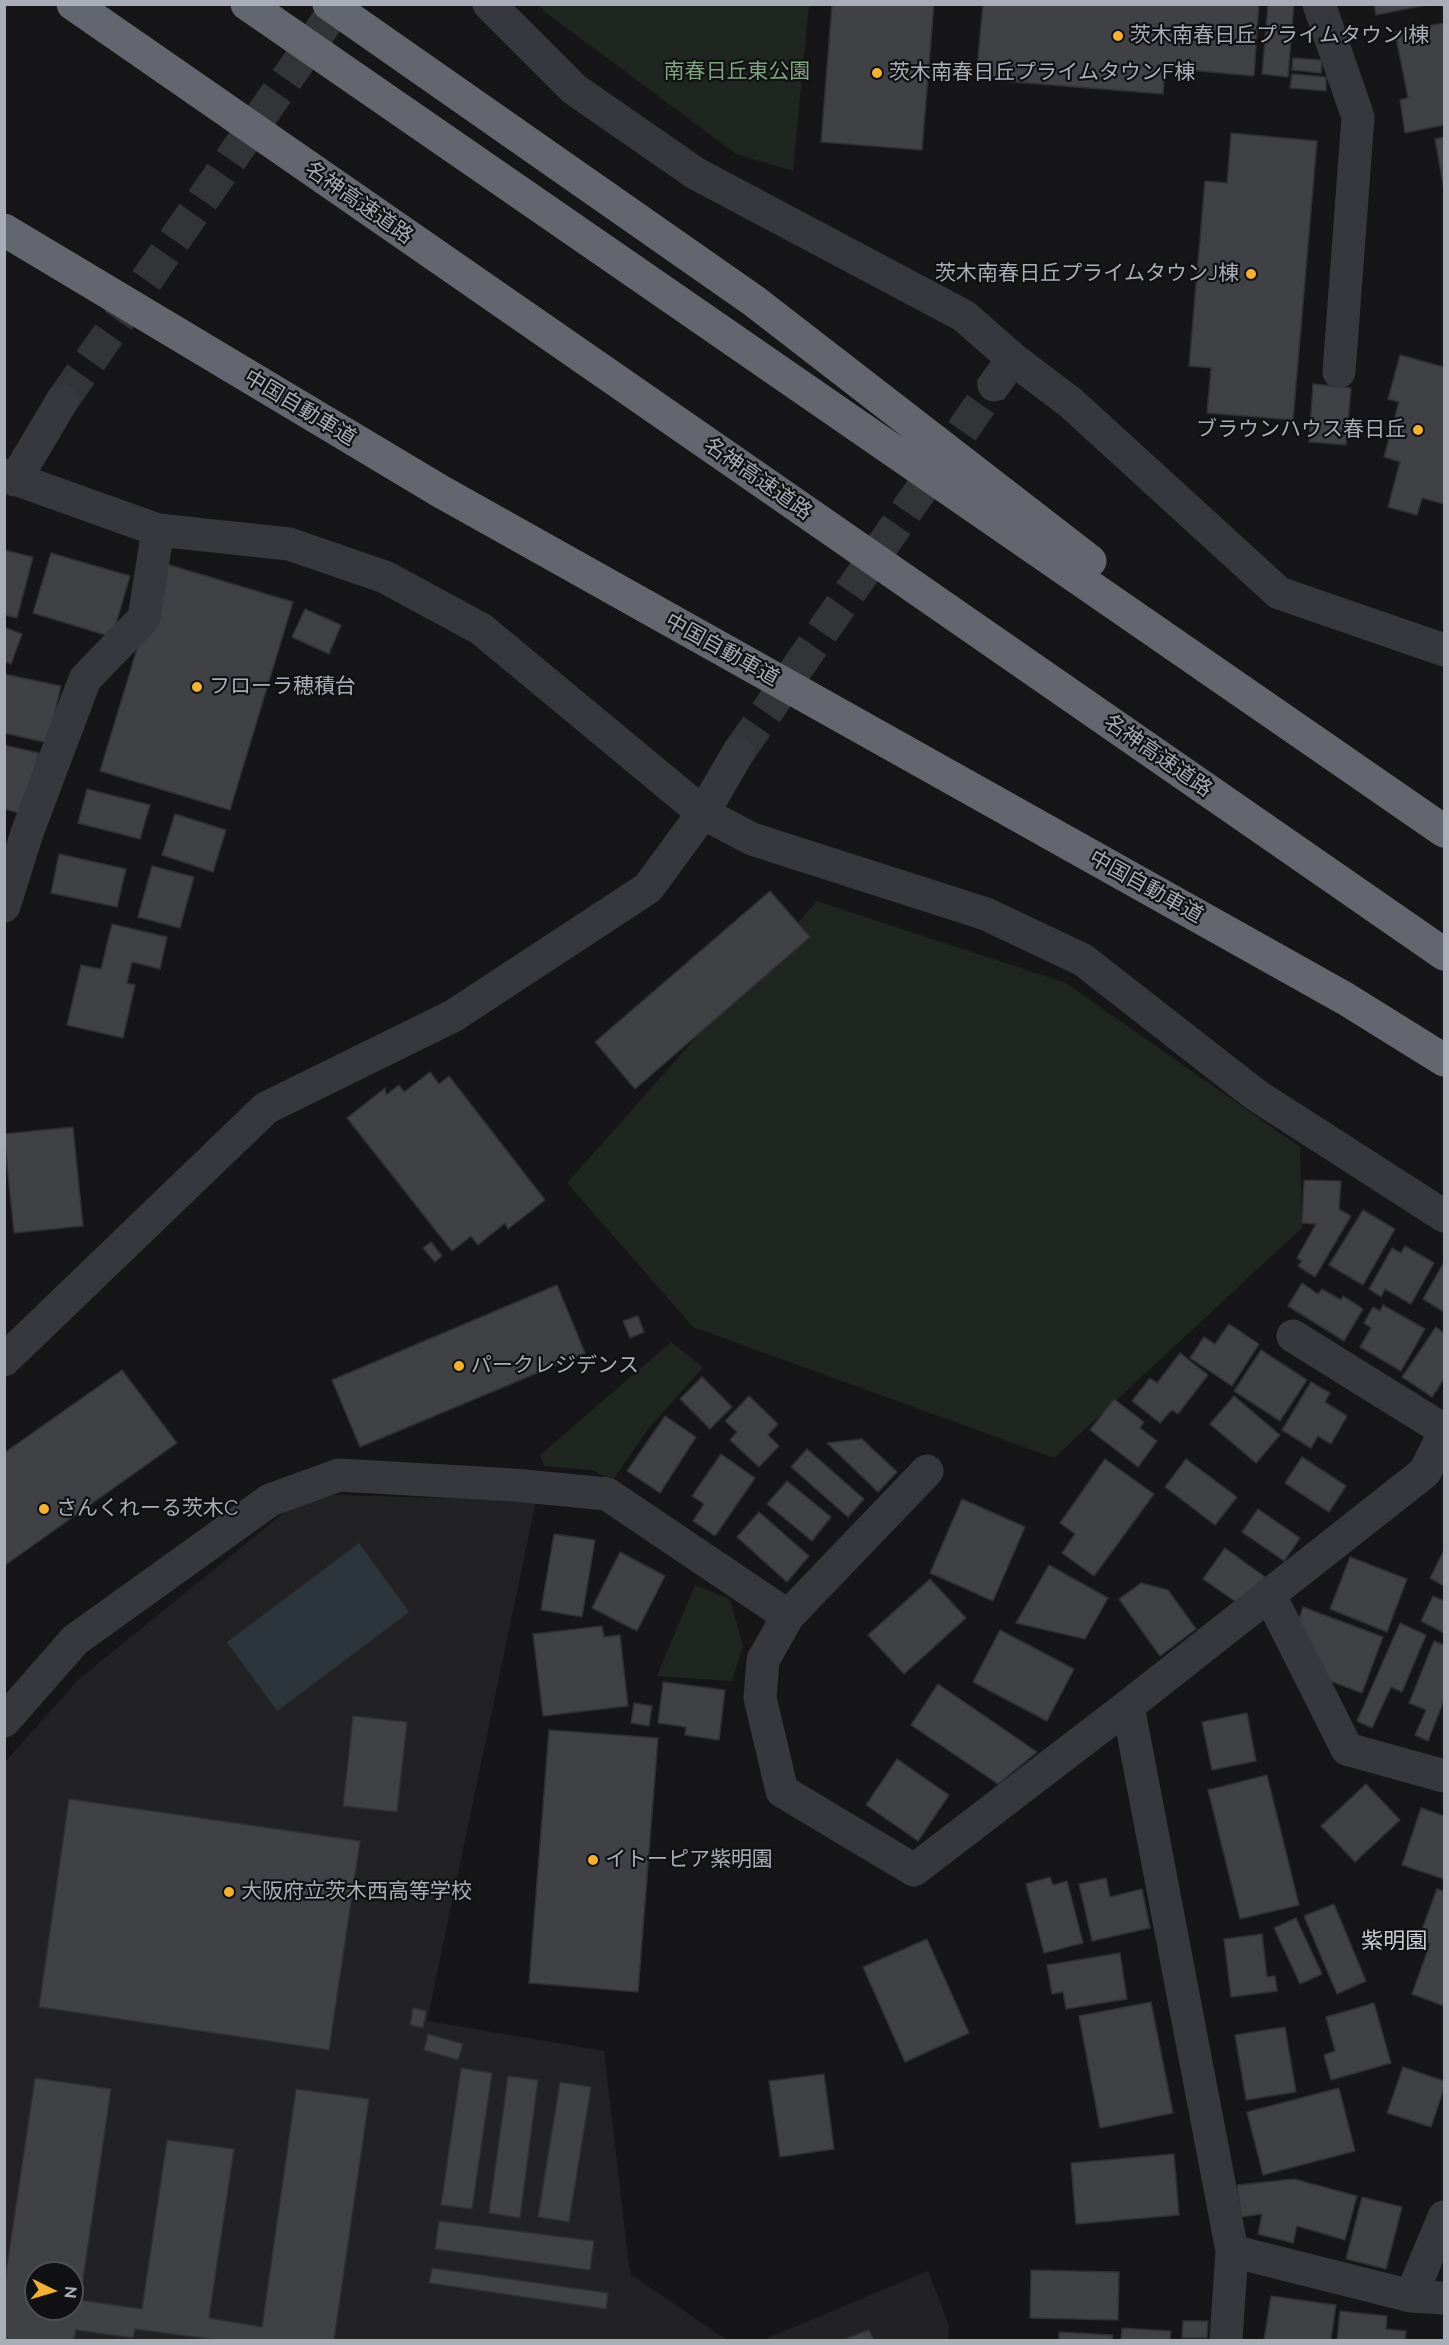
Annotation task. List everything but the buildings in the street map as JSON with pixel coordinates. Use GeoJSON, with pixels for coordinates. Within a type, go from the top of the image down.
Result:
{"type":"FeatureCollection","features":[{"type":"Feature","properties":{"kind":"highway","name":"名神高速道路"},"geometry":{"type":"LineString","coordinates":[[73,4],[1444,954]]}},
{"type":"Feature","properties":{"kind":"highway"},"geometry":{"type":"LineString","coordinates":[[247,4],[1444,831]]}},
{"type":"Feature","properties":{"kind":"highway"},"geometry":{"type":"LineString","coordinates":[[329,4],[754,302],[1362,773]]}},
{"type":"Feature","properties":{"kind":"highway","name":"中国自動車道"},"geometry":{"type":"LineString","coordinates":[[4,231],[440,491],[1346,999],[1444,1060]]}},
{"type":"Feature","properties":{"kind":"street"},"geometry":{"type":"LineString","coordinates":[[489,4],[574,89],[695,173],[964,316],[1013,359],[1071,403],[1280,593],[1444,650]]}},
{"type":"Feature","properties":{"kind":"street"},"geometry":{"type":"LineString","coordinates":[[1318,4],[1358,117],[1339,372]]}},
{"type":"Feature","properties":{"kind":"street"},"geometry":{"type":"LineString","coordinates":[[994,385],[1013,359]]}},
{"type":"Feature","properties":{"kind":"street"},"geometry":{"type":"LineString","coordinates":[[62,401],[10,478],[158,530],[288,544],[385,577],[481,629],[703,813],[752,838],[986,914],[1083,960],[1256,1095],[1444,1216]]}},
{"type":"Feature","properties":{"kind":"street"},"geometry":{"type":"LineString","coordinates":[[4,906],[16,830],[85,679],[144,618],[158,530]]}},
{"type":"Feature","properties":{"kind":"street"},"geometry":{"type":"LineString","coordinates":[[4,1360],[266,1108],[453,1016],[648,888],[703,813],[738,753]]}},
{"type":"Feature","properties":{"kind":"street"},"geometry":{"type":"LineString","coordinates":[[927,1471],[788,1616],[763,1660],[760,1698],[782,1791],[914,1870],[1128,1706],[1425,1472],[1444,1432],[1293,1336]]}},
{"type":"Feature","properties":{"kind":"street"},"geometry":{"type":"LineString","coordinates":[[4,1721],[75,1640],[270,1500],[339,1475],[514,1485],[607,1494],[788,1616]]}},
{"type":"Feature","properties":{"kind":"street"},"geometry":{"type":"LineString","coordinates":[[1269,1594],[1347,1749],[1444,1776]]}},
{"type":"Feature","properties":{"kind":"street"},"geometry":{"type":"LineString","coordinates":[[1128,1706],[1232,2251],[1226,2340]]}},
{"type":"Feature","properties":{"kind":"street"},"geometry":{"type":"LineString","coordinates":[[1411,2296],[1444,2217]]}},
{"type":"Feature","properties":{"kind":"street"},"geometry":{"type":"LineString","coordinates":[[1232,2251],[1411,2296],[1444,2298]]}},
{"type":"Feature","properties":{"kind":"shaded area","name":"大阪府立茨木西高等学校"},"geometry":{"type":"Polygon","coordinates":[[[307,1494],[536,1501],[427,2021],[604,2051],[630,2274],[727,2340],[5,2340],[5,1762],[79,1679],[307,1494]]]}},
{"type":"Feature","properties":{"kind":"shaded area"},"geometry":{"type":"Polygon","coordinates":[[[359,1543],[409,1612],[277,1711],[227,1642],[359,1543]]]}},
{"type":"Feature","properties":{"kind":"shaded area"},"geometry":{"type":"Polygon","coordinates":[[[928,2271],[949,2325],[948,2340],[763,2340],[928,2271]]]}},
{"type":"Feature","properties":{"kind":"green space","name":"南春日丘東公園"},"geometry":{"type":"Polygon","coordinates":[[[539,5],[809,5],[793,171],[736,154],[545,12],[539,5]]]}},
{"type":"Feature","properties":{"kind":"green space"},"geometry":{"type":"Polygon","coordinates":[[[817,901],[1066,983],[1300,1147],[1302,1228],[1054,1458],[693,1327],[567,1183],[817,901]]]}},
{"type":"Feature","properties":{"kind":"green space"},"geometry":{"type":"Polygon","coordinates":[[[671,1342],[703,1367],[649,1428],[612,1481],[592,1470],[544,1466],[540,1455],[671,1342]]]}},
{"type":"Feature","properties":{"kind":"green space"},"geometry":{"type":"Polygon","coordinates":[[[695,1585],[730,1599],[743,1646],[732,1681],[657,1676],[695,1585]]]}},
{"type":"Feature","properties":{"kind":"tunnel"},"geometry":{"type":"LineString","coordinates":[[62,401],[339,4]]}},
{"type":"Feature","properties":{"kind":"tunnel"},"geometry":{"type":"LineString","coordinates":[[738,753],[994,385]]}},
{"type":"Feature","properties":{"kind":"place","name":"茨木南春日丘プライムタウンI棟"},"geometry":{"type":"Point","coordinates":[1118,36]}},
{"type":"Feature","properties":{"kind":"place","name":"茨木南春日丘プライムタウンF棟"},"geometry":{"type":"Point","coordinates":[877,73]}},
{"type":"Feature","properties":{"kind":"place","name":"茨木南春日丘プライムタウンJ棟"},"geometry":{"type":"Point","coordinates":[1251,274]}},
{"type":"Feature","properties":{"kind":"place","name":"ブラウンハウス春日丘"},"geometry":{"type":"Point","coordinates":[1418,430]}},
{"type":"Feature","properties":{"kind":"place","name":"フローラ穂積台"},"geometry":{"type":"Point","coordinates":[197,687]}},
{"type":"Feature","properties":{"kind":"place","name":"パークレジデンス"},"geometry":{"type":"Point","coordinates":[459,1366]}},
{"type":"Feature","properties":{"kind":"place","name":"さんくれーる茨木C"},"geometry":{"type":"Point","coordinates":[44,1509]}},
{"type":"Feature","properties":{"kind":"place","name":"イトーピア紫明園"},"geometry":{"type":"Point","coordinates":[593,1860]}},
{"type":"Feature","properties":{"kind":"place","name":"大阪府立茨木西高等学校"},"geometry":{"type":"Point","coordinates":[229,1892]}},
{"type":"Feature","properties":{"kind":"district","name":"紫明園"},"geometry":{"type":"Point","coordinates":[1394,1941]}}]}
